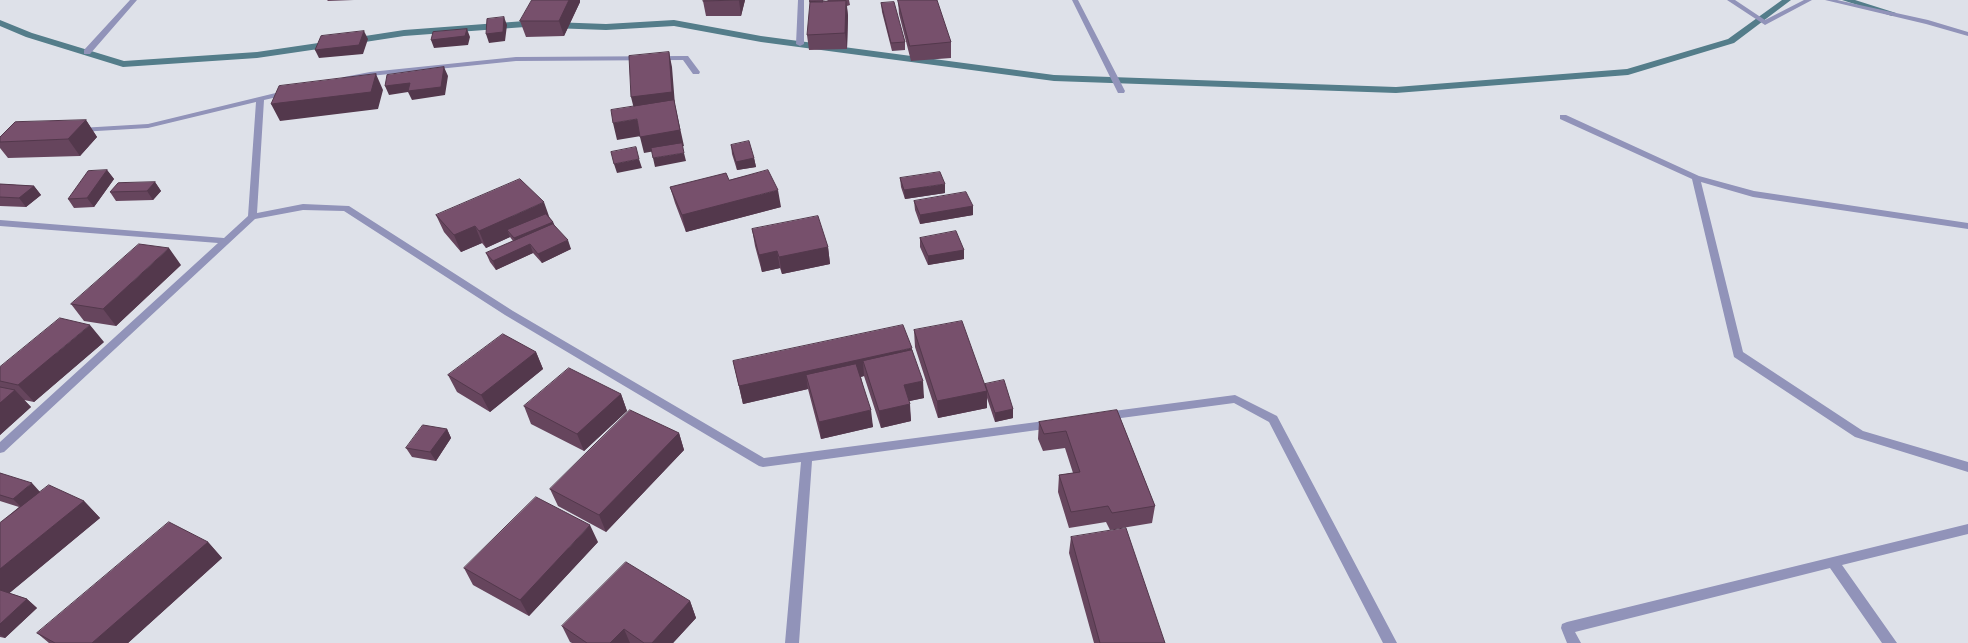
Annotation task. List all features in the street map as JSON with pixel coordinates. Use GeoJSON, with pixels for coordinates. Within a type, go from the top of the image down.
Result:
{"type":"FeatureCollection","features":[{"type":"Feature","properties":{"kind":"street"},"geometry":{"type":"LineString","coordinates":[[87,52],[134,0]]}},
{"type":"Feature","properties":{"kind":"street"},"geometry":{"type":"LineString","coordinates":[[800,44],[801,0]]}},
{"type":"Feature","properties":{"kind":"street"},"geometry":{"type":"LineString","coordinates":[[1075,0],[1121,91]]}},
{"type":"Feature","properties":{"kind":"street"},"geometry":{"type":"LineString","coordinates":[[1730,0],[1765,22],[1809,0]]}},
{"type":"Feature","properties":{"kind":"street"},"geometry":{"type":"LineString","coordinates":[[1828,0],[1928,22],[1968,34]]}},
{"type":"Feature","properties":{"kind":"street"},"geometry":{"type":"LineString","coordinates":[[334,82],[370,74],[516,59],[685,58],[696,72]]}},
{"type":"Feature","properties":{"kind":"street"},"geometry":{"type":"LineString","coordinates":[[72,130],[148,126],[297,90]]}},
{"type":"Feature","properties":{"kind":"street"},"geometry":{"type":"LineString","coordinates":[[252,217],[260,98]]}},
{"type":"Feature","properties":{"kind":"street"},"geometry":{"type":"LineString","coordinates":[[1563,117],[1696,178],[1753,194],[1968,226]]}},
{"type":"Feature","properties":{"kind":"street"},"geometry":{"type":"LineString","coordinates":[[1696,178],[1738,354],[1859,434],[1968,467]]}},
{"type":"Feature","properties":{"kind":"street"},"geometry":{"type":"LineString","coordinates":[[0,449],[252,217],[303,207],[346,208],[509,314],[763,463],[1064,422]]}},
{"type":"Feature","properties":{"kind":"street"},"geometry":{"type":"LineString","coordinates":[[0,223],[226,241]]}},
{"type":"Feature","properties":{"kind":"street"},"geometry":{"type":"LineString","coordinates":[[1095,418],[1236,399],[1273,420],[1390,643]]}},
{"type":"Feature","properties":{"kind":"street"},"geometry":{"type":"LineString","coordinates":[[792,643],[807,457]]}},
{"type":"Feature","properties":{"kind":"street"},"geometry":{"type":"LineString","coordinates":[[1574,643],[1567,628],[1968,529]]}},
{"type":"Feature","properties":{"kind":"street"},"geometry":{"type":"LineString","coordinates":[[1833,563],[1890,643]]}},
{"type":"Feature","properties":{"kind":"building"},"geometry":{"type":"Polygon","coordinates":[[[532,0],[569,0],[559,21],[520,21],[532,0]]]}},
{"type":"Feature","properties":{"kind":"building"},"geometry":{"type":"Polygon","coordinates":[[[704,0],[739,0],[703,1],[704,0]]]}},
{"type":"Feature","properties":{"kind":"building"},"geometry":{"type":"Polygon","coordinates":[[[810,0],[823,0],[823,2],[810,2],[810,0]]]}},
{"type":"Feature","properties":{"kind":"building"},"geometry":{"type":"Polygon","coordinates":[[[898,0],[937,0],[951,42],[910,46],[898,0]]]}},
{"type":"Feature","properties":{"kind":"building"},"geometry":{"type":"Polygon","coordinates":[[[846,1],[845,33],[807,35],[810,2],[846,1]]]}},
{"type":"Feature","properties":{"kind":"building"},"geometry":{"type":"Polygon","coordinates":[[[894,2],[905,42],[891,43],[881,3],[894,2]]]}},
{"type":"Feature","properties":{"kind":"building"},"geometry":{"type":"Polygon","coordinates":[[[504,17],[503,32],[486,34],[487,19],[504,17]]]}},
{"type":"Feature","properties":{"kind":"building"},"geometry":{"type":"Polygon","coordinates":[[[467,29],[465,36],[431,40],[433,32],[467,29]]]}},
{"type":"Feature","properties":{"kind":"building"},"geometry":{"type":"Polygon","coordinates":[[[364,31],[359,45],[315,50],[321,36],[364,31]]]}},
{"type":"Feature","properties":{"kind":"building"},"geometry":{"type":"Polygon","coordinates":[[[669,52],[672,92],[631,97],[629,56],[669,52]]]}},
{"type":"Feature","properties":{"kind":"building"},"geometry":{"type":"Polygon","coordinates":[[[444,67],[441,87],[408,91],[410,83],[385,86],[387,75],[444,67]]]}},
{"type":"Feature","properties":{"kind":"building"},"geometry":{"type":"Polygon","coordinates":[[[376,74],[371,92],[271,104],[279,86],[376,74]]]}},
{"type":"Feature","properties":{"kind":"building"},"geometry":{"type":"Polygon","coordinates":[[[674,100],[680,130],[640,137],[637,119],[613,123],[611,110],[674,100]]]}},
{"type":"Feature","properties":{"kind":"building"},"geometry":{"type":"Polygon","coordinates":[[[86,120],[68,139],[0,142],[0,137],[15,122],[86,120]]]}},
{"type":"Feature","properties":{"kind":"building"},"geometry":{"type":"Polygon","coordinates":[[[749,141],[754,158],[736,162],[731,145],[749,141]]]}},
{"type":"Feature","properties":{"kind":"building"},"geometry":{"type":"Polygon","coordinates":[[[682,143],[684,153],[653,158],[651,148],[682,143]]]}},
{"type":"Feature","properties":{"kind":"building"},"geometry":{"type":"Polygon","coordinates":[[[636,147],[639,159],[614,164],[611,152],[636,147]]]}},
{"type":"Feature","properties":{"kind":"building"},"geometry":{"type":"Polygon","coordinates":[[[107,170],[87,198],[68,199],[88,171],[107,170]]]}},
{"type":"Feature","properties":{"kind":"building"},"geometry":{"type":"Polygon","coordinates":[[[768,170],[778,190],[682,215],[670,187],[726,173],[729,180],[768,170]]]}},
{"type":"Feature","properties":{"kind":"building"},"geometry":{"type":"Polygon","coordinates":[[[940,172],[945,184],[904,190],[900,178],[940,172]]]}},
{"type":"Feature","properties":{"kind":"building"},"geometry":{"type":"Polygon","coordinates":[[[520,179],[544,202],[479,231],[475,226],[454,235],[436,215],[520,179]]]}},
{"type":"Feature","properties":{"kind":"building"},"geometry":{"type":"Polygon","coordinates":[[[155,182],[147,191],[110,192],[118,183],[155,182]]]}},
{"type":"Feature","properties":{"kind":"building"},"geometry":{"type":"Polygon","coordinates":[[[0,184],[34,186],[19,198],[0,197],[0,184]]]}},
{"type":"Feature","properties":{"kind":"building"},"geometry":{"type":"Polygon","coordinates":[[[966,192],[973,206],[920,215],[914,201],[966,192]]]}},
{"type":"Feature","properties":{"kind":"building"},"geometry":{"type":"Polygon","coordinates":[[[546,214],[553,222],[514,238],[507,230],[546,214]]]}},
{"type":"Feature","properties":{"kind":"building"},"geometry":{"type":"Polygon","coordinates":[[[818,216],[828,247],[779,257],[777,251],[759,255],[752,229],[818,216]]]}},
{"type":"Feature","properties":{"kind":"building"},"geometry":{"type":"Polygon","coordinates":[[[553,224],[568,240],[538,254],[530,244],[493,261],[486,253],[553,224]]]}},
{"type":"Feature","properties":{"kind":"building"},"geometry":{"type":"Polygon","coordinates":[[[956,231],[964,250],[928,256],[920,238],[956,231]]]}},
{"type":"Feature","properties":{"kind":"building"},"geometry":{"type":"Polygon","coordinates":[[[139,244],[169,248],[103,309],[71,304],[139,244]]]}},
{"type":"Feature","properties":{"kind":"building"},"geometry":{"type":"Polygon","coordinates":[[[60,318],[90,325],[18,385],[0,381],[0,367],[60,318]]]}},
{"type":"Feature","properties":{"kind":"building"},"geometry":{"type":"Polygon","coordinates":[[[962,321],[987,391],[937,401],[914,330],[962,321]]]}},
{"type":"Feature","properties":{"kind":"building"},"geometry":{"type":"Polygon","coordinates":[[[903,325],[912,348],[739,386],[733,361],[903,325]]]}},
{"type":"Feature","properties":{"kind":"building"},"geometry":{"type":"Polygon","coordinates":[[[503,334],[536,352],[481,395],[448,375],[503,334]]]}},
{"type":"Feature","properties":{"kind":"building"},"geometry":{"type":"Polygon","coordinates":[[[912,350],[923,381],[904,385],[910,404],[879,411],[863,361],[912,350]]]}},
{"type":"Feature","properties":{"kind":"building"},"geometry":{"type":"Polygon","coordinates":[[[856,364],[871,410],[819,422],[806,375],[856,364]]]}},
{"type":"Feature","properties":{"kind":"building"},"geometry":{"type":"Polygon","coordinates":[[[569,368],[621,394],[577,434],[524,406],[569,368]]]}},
{"type":"Feature","properties":{"kind":"building"},"geometry":{"type":"Polygon","coordinates":[[[1004,380],[1013,409],[995,413],[985,384],[1004,380]]]}},
{"type":"Feature","properties":{"kind":"building"},"geometry":{"type":"Polygon","coordinates":[[[0,387],[15,390],[0,403],[0,387]]]}},
{"type":"Feature","properties":{"kind":"building"},"geometry":{"type":"Polygon","coordinates":[[[630,410],[679,433],[599,515],[550,489],[630,410]]]}},
{"type":"Feature","properties":{"kind":"building"},"geometry":{"type":"Polygon","coordinates":[[[1117,410],[1155,506],[1112,513],[1108,506],[1071,512],[1059,475],[1080,472],[1066,431],[1044,434],[1039,422],[1117,410]]]}},
{"type":"Feature","properties":{"kind":"building"},"geometry":{"type":"Polygon","coordinates":[[[423,425],[447,429],[430,452],[406,448],[423,425]]]}},
{"type":"Feature","properties":{"kind":"building"},"geometry":{"type":"Polygon","coordinates":[[[0,473],[32,483],[13,499],[0,495],[0,473]]]}},
{"type":"Feature","properties":{"kind":"building"},"geometry":{"type":"Polygon","coordinates":[[[49,485],[84,501],[0,569],[0,523],[49,485]]]}},
{"type":"Feature","properties":{"kind":"building"},"geometry":{"type":"Polygon","coordinates":[[[536,497],[590,525],[520,600],[464,568],[536,497]]]}},
{"type":"Feature","properties":{"kind":"building"},"geometry":{"type":"Polygon","coordinates":[[[169,522],[208,542],[92,643],[55,643],[37,633],[169,522]]]}},
{"type":"Feature","properties":{"kind":"building"},"geometry":{"type":"Polygon","coordinates":[[[1126,528],[1165,643],[1100,643],[1071,537],[1126,528]]]}},
{"type":"Feature","properties":{"kind":"building"},"geometry":{"type":"Polygon","coordinates":[[[626,562],[690,601],[652,643],[644,643],[624,629],[610,643],[587,643],[562,626],[626,562]]]}},
{"type":"Feature","properties":{"kind":"building"},"geometry":{"type":"Polygon","coordinates":[[[0,590],[27,599],[0,624],[0,590]]]}},
{"type":"Feature","properties":{"kind":"waterway"},"geometry":{"type":"LineString","coordinates":[[352,41],[404,33],[525,24],[606,27],[674,23],[761,39],[1054,78],[1396,90],[1628,72],[1731,41],[1787,0]]}},
{"type":"Feature","properties":{"kind":"waterway"},"geometry":{"type":"LineString","coordinates":[[1846,0],[1892,13]]}},
{"type":"Feature","properties":{"kind":"waterway"},"geometry":{"type":"LineString","coordinates":[[0,23],[29,35],[123,64],[257,55],[332,44]]}}]}
